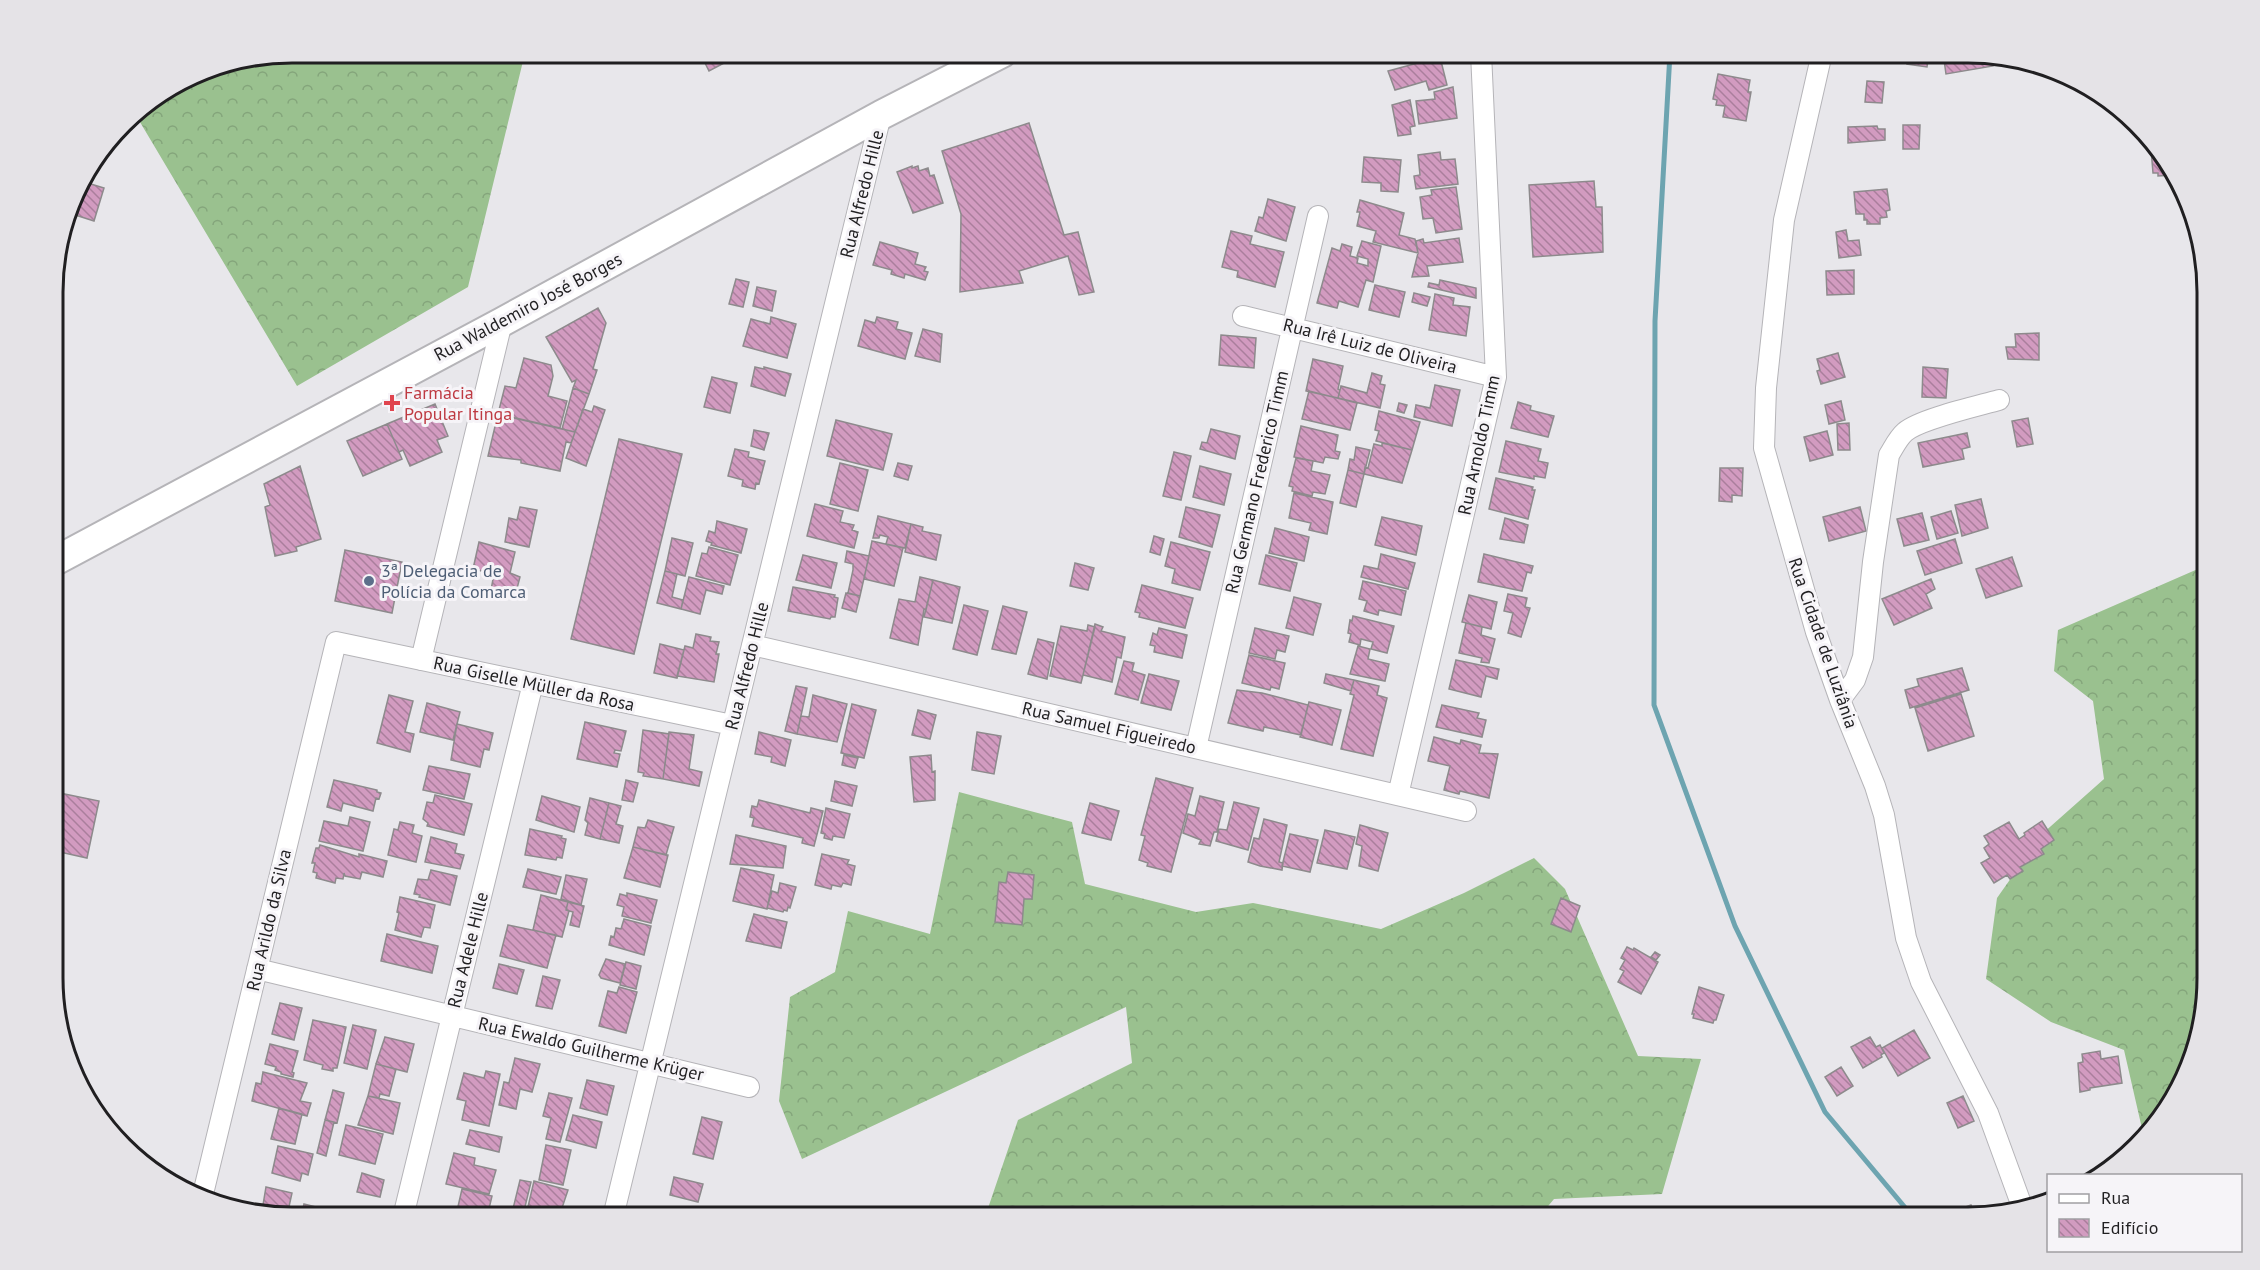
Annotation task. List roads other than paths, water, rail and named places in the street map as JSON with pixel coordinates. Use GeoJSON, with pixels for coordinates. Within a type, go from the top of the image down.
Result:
{"type":"FeatureCollection","features":[{"type":"Feature","properties":{"kind":"main road","name":"Rua Waldemiro José Borges"},"geometry":{"type":"LineString","coordinates":[[63,556],[981,63]]}},
{"type":"Feature","properties":{"kind":"street","name":"Rua Arnoldo Timm"},"geometry":{"type":"LineString","coordinates":[[1398,795],[1497,377],[1482,63]]}},
{"type":"Feature","properties":{"kind":"street","name":"Rua Cidade de Luziânia"},"geometry":{"type":"LineString","coordinates":[[1820,63],[1784,220],[1766,388],[1764,448],[1816,632],[1884,815],[1899,891],[1902,920],[1912,962],[1988,1113],[2020,1201]]}},
{"type":"Feature","properties":{"kind":"street","name":"Rua Alfredo Hille"},"geometry":{"type":"LineString","coordinates":[[615,1207],[881,115]]}},
{"type":"Feature","properties":{"kind":"street","name":"Rua Germano Frederico Timm"},"geometry":{"type":"LineString","coordinates":[[1196,748],[1318,216]]}},
{"type":"Feature","properties":{"kind":"street","name":"Rua Irê Luiz de Oliveira"},"geometry":{"type":"LineString","coordinates":[[1243,316],[1497,377]]}},
{"type":"Feature","properties":{"kind":"street"},"geometry":{"type":"LineString","coordinates":[[421,660],[502,322]]}},
{"type":"Feature","properties":{"kind":"street"},"geometry":{"type":"LineString","coordinates":[[1840,700],[1855,680],[1863,657],[1873,562],[1889,455],[1906,430],[1922,423],[2000,400]]}},
{"type":"Feature","properties":{"kind":"street","name":"Rua Giselle Müller da Rosa"},"geometry":{"type":"LineString","coordinates":[[336,642],[732,725]]}},
{"type":"Feature","properties":{"kind":"street","name":"Rua Arildo da Silva"},"geometry":{"type":"LineString","coordinates":[[204,1190],[336,642]]}},
{"type":"Feature","properties":{"kind":"street","name":"Rua Samuel Figueiredo"},"geometry":{"type":"LineString","coordinates":[[752,645],[1466,811]]}},
{"type":"Feature","properties":{"kind":"street","name":"Rua Adele Hille"},"geometry":{"type":"LineString","coordinates":[[405,1207],[533,683]]}},
{"type":"Feature","properties":{"kind":"street","name":"Rua Ewaldo Guilherme Krüger"},"geometry":{"type":"LineString","coordinates":[[257,969],[749,1087]]}},
{"type":"Feature","properties":{"kind":"waterway"},"geometry":{"type":"LineString","coordinates":[[1669,63],[1655,321],[1654,705],[1735,926],[1825,1112],[1905,1207]]}},
{"type":"Feature","properties":{"kind":"place","name":"Farmácia Popular Itinga"},"geometry":{"type":"Point","coordinates":[392,403]}},
{"type":"Feature","properties":{"kind":"place","name":"3ª Delegacia de Polícia da Comarca"},"geometry":{"type":"Point","coordinates":[369,581]}}]}
